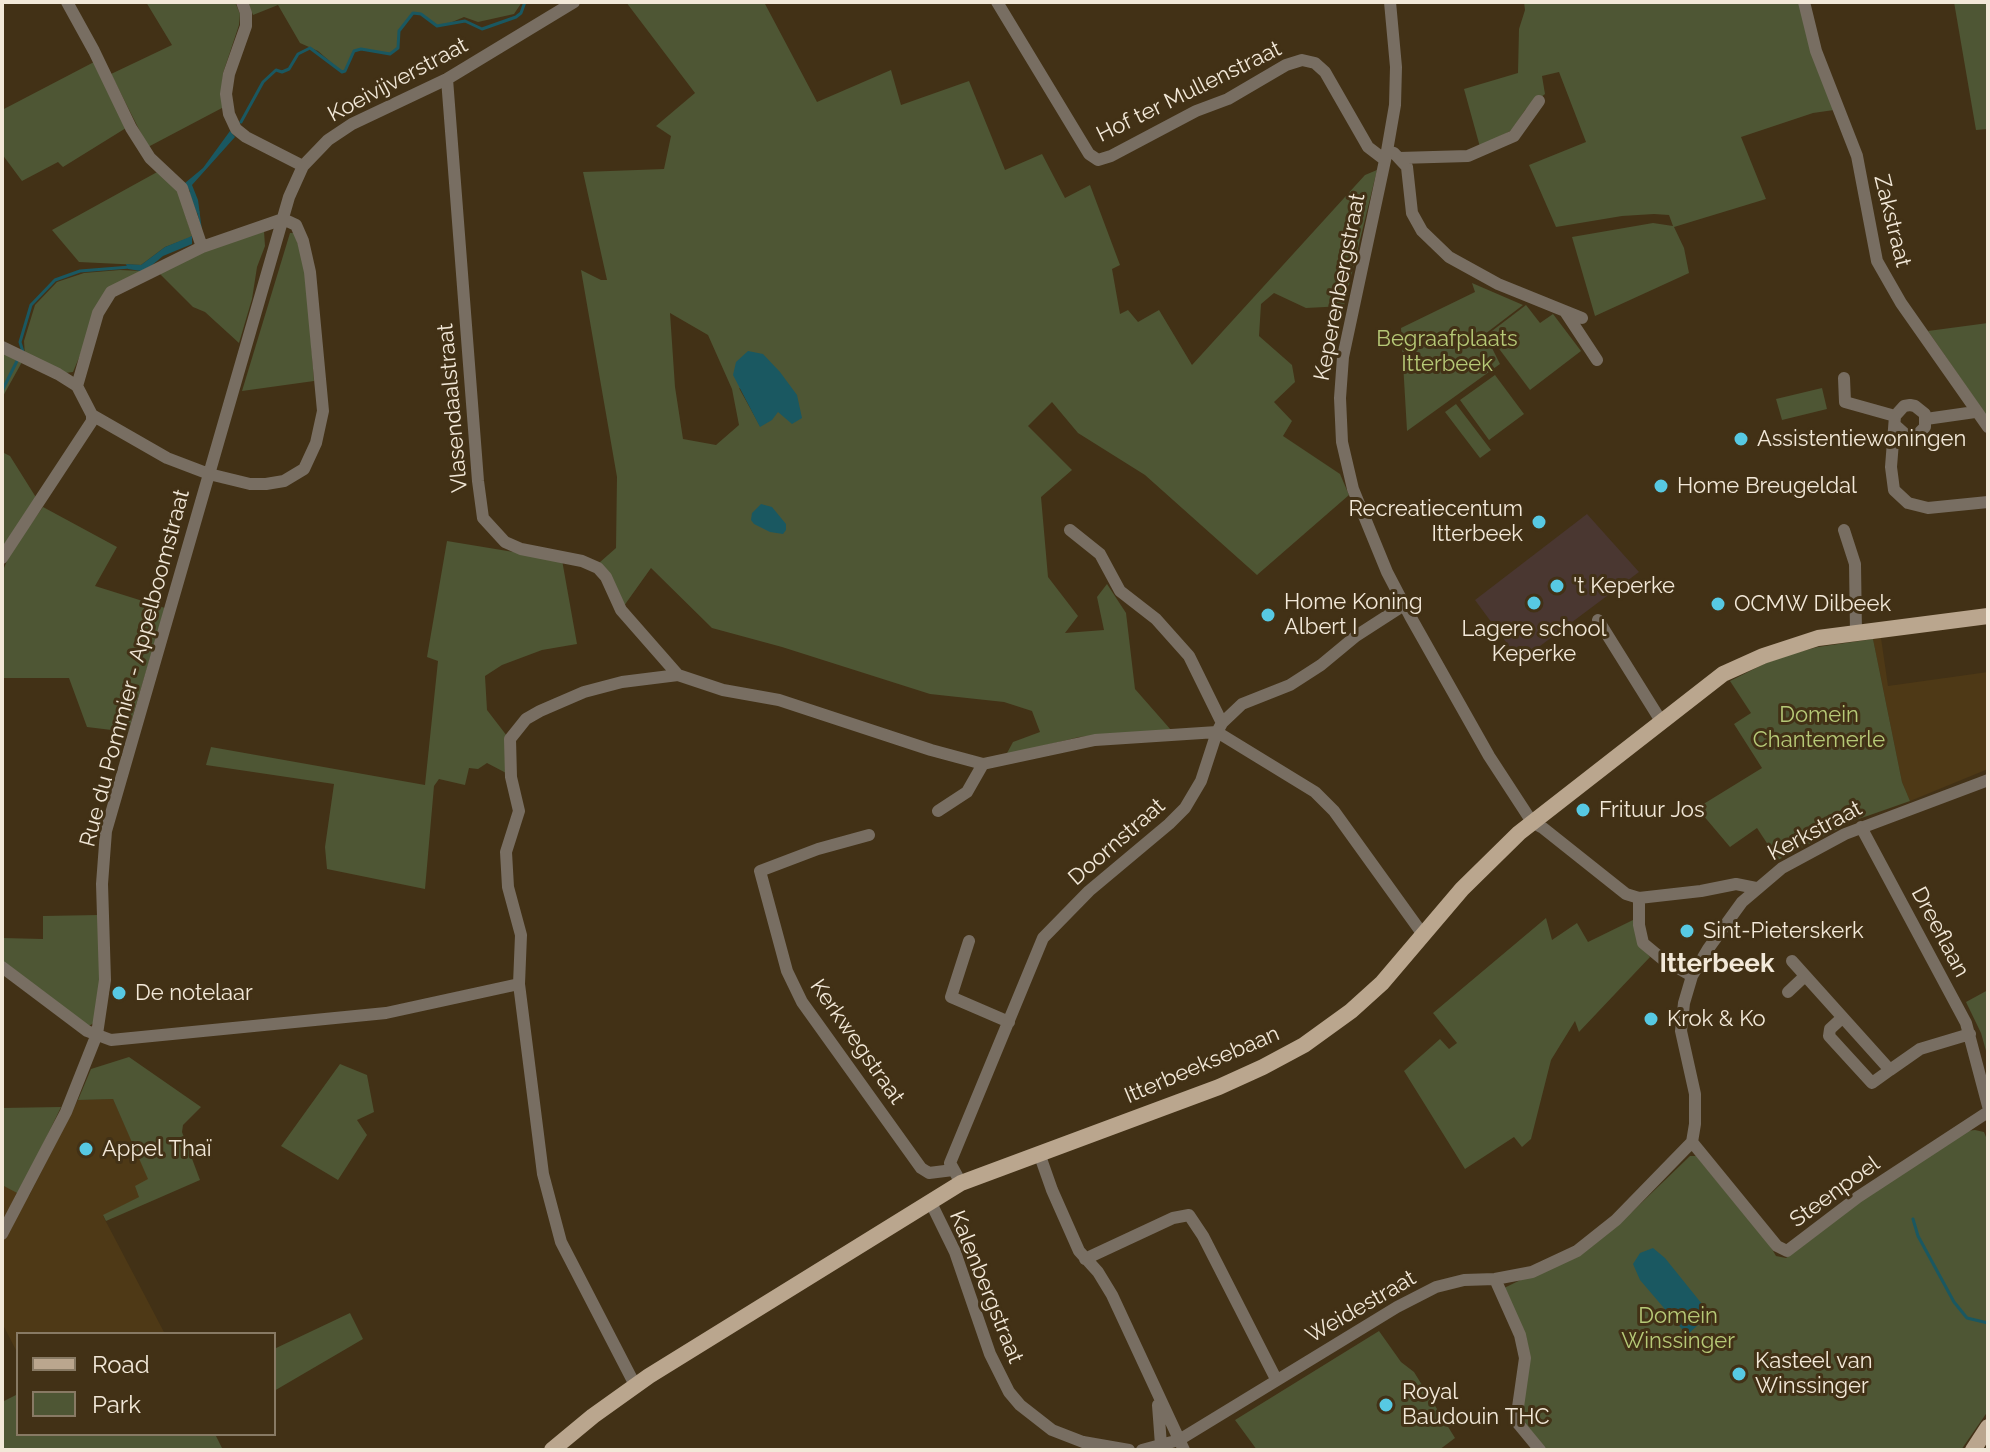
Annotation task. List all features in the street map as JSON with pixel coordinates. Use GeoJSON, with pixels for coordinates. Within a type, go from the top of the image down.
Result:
{"type":"FeatureCollection","features":[{"type":"Feature","properties":{"kind":"main road","name":"Itterbeeksebaan"},"geometry":{"type":"LineString","coordinates":[[552,1450],[635,1385],[930,1201],[957,1177],[1039,1153],[1219,1087],[1285,1056],[1351,1011],[1382,983],[1462,889],[1532,822],[1723,674],[1796,643],[1856,632],[1988,616]]}},
{"type":"Feature","properties":{"kind":"main road"},"geometry":{"type":"LineString","coordinates":[[1973,1450],[1988,1427]]}},
{"type":"Feature","properties":{"kind":"main road"},"geometry":{"type":"LineString","coordinates":[[1984,1450],[1988,1443]]}},
{"type":"Feature","properties":{"kind":"street"},"geometry":{"type":"LineString","coordinates":[[67,2],[131,128],[150,158],[182,188],[202,247]]}},
{"type":"Feature","properties":{"kind":"street"},"geometry":{"type":"LineString","coordinates":[[242,2],[246,26],[229,74],[226,94],[229,114],[236,129],[246,137],[303,166]]}},
{"type":"Feature","properties":{"kind":"street","name":"Koeivijverstraat"},"geometry":{"type":"LineString","coordinates":[[227,411],[289,197],[303,166],[328,140],[352,124],[447,79],[574,2]]}},
{"type":"Feature","properties":{"kind":"street","name":"Hof ter Mullenstraat"},"geometry":{"type":"LineString","coordinates":[[997,2],[1089,154],[1098,160],[1196,111],[1228,99],[1286,65],[1302,60],[1315,63],[1325,72],[1368,147],[1390,156]]}},
{"type":"Feature","properties":{"kind":"street","name":"Keperenbergstraat"},"geometry":{"type":"LineString","coordinates":[[1390,2],[1395,80],[1390,156],[1343,357],[1340,398],[1342,442],[1353,489],[1387,572],[1489,756],[1532,822]]}},
{"type":"Feature","properties":{"kind":"street","name":"Zakstraat"},"geometry":{"type":"LineString","coordinates":[[1804,2],[1816,51],[1857,156],[1877,261],[1894,292],[1988,427]]}},
{"type":"Feature","properties":{"kind":"street","name":"Vlasendaalstraat"},"geometry":{"type":"LineString","coordinates":[[447,79],[483,518],[505,542],[521,549],[582,561],[598,568],[606,577],[621,610],[673,675]]}},
{"type":"Feature","properties":{"kind":"street"},"geometry":{"type":"LineString","coordinates":[[1390,156],[1468,156],[1514,136],[1539,101]]}},
{"type":"Feature","properties":{"kind":"street"},"geometry":{"type":"LineString","coordinates":[[1390,156],[1407,167],[1412,213],[1434,245],[1472,271],[1582,318]]}},
{"type":"Feature","properties":{"kind":"street"},"geometry":{"type":"LineString","coordinates":[[77,386],[104,301],[111,292],[202,247],[283,219]]}},
{"type":"Feature","properties":{"kind":"street","name":"Rue du Pommier - Appelboomstraat"},"geometry":{"type":"LineString","coordinates":[[209,474],[250,484],[284,481],[304,469],[316,443],[323,411],[310,272],[296,225],[283,219]]}},
{"type":"Feature","properties":{"kind":"street"},"geometry":{"type":"LineString","coordinates":[[1566,313],[1597,360]]}},
{"type":"Feature","properties":{"kind":"street"},"geometry":{"type":"LineString","coordinates":[[2,347],[77,386],[92,415],[92,421],[2,558]]}},
{"type":"Feature","properties":{"kind":"street"},"geometry":{"type":"LineString","coordinates":[[1844,378],[1845,402],[1896,421],[1901,433],[1911,436],[1922,431],[1926,419],[1922,409],[1904,406],[1896,421],[1891,467],[1894,490],[1908,503],[1928,508],[1988,502]]}},
{"type":"Feature","properties":{"kind":"street","name":"Rue du Pommier - Appelboomstraat"},"geometry":{"type":"LineString","coordinates":[[2,1234],[66,1112],[97,1034],[105,980],[102,884],[106,831],[227,411]]}},
{"type":"Feature","properties":{"kind":"street"},"geometry":{"type":"LineString","coordinates":[[1926,419],[1975,412]]}},
{"type":"Feature","properties":{"kind":"street"},"geometry":{"type":"LineString","coordinates":[[92,415],[167,458],[209,474]]}},
{"type":"Feature","properties":{"kind":"street"},"geometry":{"type":"LineString","coordinates":[[1070,530],[1100,554],[1120,591],[1156,619],[1189,656],[1220,727],[1315,792],[1334,811],[1424,936]]}},
{"type":"Feature","properties":{"kind":"street"},"geometry":{"type":"LineString","coordinates":[[1844,530],[1855,564],[1856,632]]}},
{"type":"Feature","properties":{"kind":"street"},"geometry":{"type":"LineString","coordinates":[[635,1385],[561,1242],[543,1174],[519,984],[521,935],[506,873],[506,852],[519,811],[511,777],[510,739],[526,719],[558,702],[622,682],[673,675],[723,690],[779,700],[983,764],[1095,740],[1220,727],[1242,704],[1290,685],[1404,605]]}},
{"type":"Feature","properties":{"kind":"street"},"geometry":{"type":"LineString","coordinates":[[1598,620],[1661,721]]}},
{"type":"Feature","properties":{"kind":"street","name":"Doornstraat"},"geometry":{"type":"LineString","coordinates":[[957,1177],[950,1163],[1043,938],[1089,891],[1185,808],[1201,781],[1220,727]]}},
{"type":"Feature","properties":{"kind":"street"},"geometry":{"type":"LineString","coordinates":[[938,811],[967,792],[983,764]]}},
{"type":"Feature","properties":{"kind":"street","name":"Kerkstraat"},"geometry":{"type":"LineString","coordinates":[[1692,1142],[1695,1094],[1681,1031],[1684,1003],[1692,976],[1724,926],[1756,888],[1788,864],[1861,827],[1988,780]]}},
{"type":"Feature","properties":{"kind":"street"},"geometry":{"type":"LineString","coordinates":[[1532,822],[1615,886],[1639,898],[1736,884],[1756,888]]}},
{"type":"Feature","properties":{"kind":"street","name":"Dreeflaan"},"geometry":{"type":"LineString","coordinates":[[1861,827],[1970,1034],[1988,1106]]}},
{"type":"Feature","properties":{"kind":"street","name":"Kerkwegstraat"},"geometry":{"type":"LineString","coordinates":[[869,835],[818,849],[760,871],[787,971],[802,1002],[921,1168],[929,1173],[957,1177]]}},
{"type":"Feature","properties":{"kind":"street"},"geometry":{"type":"LineString","coordinates":[[1639,898],[1643,943],[1692,976]]}},
{"type":"Feature","properties":{"kind":"street"},"geometry":{"type":"LineString","coordinates":[[969,941],[951,997],[1009,1022]]}},
{"type":"Feature","properties":{"kind":"street"},"geometry":{"type":"LineString","coordinates":[[1792,961],[1890,1070]]}},
{"type":"Feature","properties":{"kind":"street"},"geometry":{"type":"LineString","coordinates":[[2,967],[87,1031],[111,1040],[386,1013],[519,984]]}},
{"type":"Feature","properties":{"kind":"street"},"geometry":{"type":"LineString","coordinates":[[1788,992],[1805,976]]}},
{"type":"Feature","properties":{"kind":"street"},"geometry":{"type":"LineString","coordinates":[[1842,1018],[1830,1029],[1829,1036],[1872,1083],[1920,1049],[1970,1034]]}},
{"type":"Feature","properties":{"kind":"street","name":"Steenpoel"},"geometry":{"type":"LineString","coordinates":[[1692,1142],[1777,1246],[1787,1251],[1858,1197],[1988,1112]]}},
{"type":"Feature","properties":{"kind":"street","name":"Weidestraat"},"geometry":{"type":"LineString","coordinates":[[1181,1445],[1276,1379],[1411,1298],[1464,1280],[1495,1279],[1532,1272],[1577,1251],[1616,1220],[1692,1142]]}},
{"type":"Feature","properties":{"kind":"street"},"geometry":{"type":"LineString","coordinates":[[1039,1153],[1079,1251],[1098,1272],[1112,1295],[1181,1445],[1161,1445],[1142,1450]]}},
{"type":"Feature","properties":{"kind":"street","name":"Kalenbergstraat"},"geometry":{"type":"LineString","coordinates":[[930,1201],[955,1252],[990,1354],[1004,1385],[1020,1405],[1045,1425],[1082,1446],[1129,1450]]}},
{"type":"Feature","properties":{"kind":"street"},"geometry":{"type":"LineString","coordinates":[[1085,1259],[1173,1218],[1189,1215],[1203,1236],[1276,1379]]}},
{"type":"Feature","properties":{"kind":"street"},"geometry":{"type":"LineString","coordinates":[[1495,1279],[1520,1335],[1525,1358],[1516,1421],[1540,1450]]}},
{"type":"Feature","properties":{"kind":"street"},"geometry":{"type":"LineString","coordinates":[[1158,1398],[1161,1445]]}},
{"type":"Feature","properties":{"kind":"shaded area","name":"'t Keperke"},"geometry":{"type":"Polygon","coordinates":[[[1587,514],[1639,572],[1520,661],[1475,600],[1587,514]]]}},
{"type":"Feature","properties":{"kind":"shaded area"},"geometry":{"type":"Polygon","coordinates":[[[1881,638],[1888,686],[1988,672],[1988,769],[1910,801],[1902,782],[1873,639],[1881,638]]]}},
{"type":"Feature","properties":{"kind":"shaded area"},"geometry":{"type":"Polygon","coordinates":[[[113,1099],[149,1179],[139,1197],[103,1216],[164,1332],[16,1332],[16,1350],[2,1323],[2,1185],[29,1196],[78,1100],[113,1099]]]}},
{"type":"Feature","properties":{"kind":"green space"},"geometry":{"type":"Polygon","coordinates":[[[146,2],[235,2],[240,14],[223,73],[222,108],[148,147],[111,74],[172,45],[146,2]]]}},
{"type":"Feature","properties":{"kind":"green space"},"geometry":{"type":"Polygon","coordinates":[[[248,2],[522,2],[514,14],[478,22],[464,17],[437,26],[422,14],[413,13],[399,31],[398,48],[390,54],[361,49],[354,51],[342,72],[318,51],[300,43],[278,5],[253,15],[248,2]]]}},
{"type":"Feature","properties":{"kind":"green space"},"geometry":{"type":"Polygon","coordinates":[[[626,2],[764,2],[817,102],[891,70],[901,105],[969,81],[1005,170],[1042,154],[1065,198],[1090,185],[1120,265],[1112,269],[1120,314],[1128,310],[1138,322],[1159,310],[1192,365],[1365,175],[1377,170],[1344,306],[1306,308],[1274,293],[1261,304],[1259,336],[1292,365],[1295,382],[1274,402],[1292,421],[1283,436],[1340,474],[1349,495],[1257,575],[1145,475],[1078,433],[1052,402],[1028,426],[1072,470],[1041,497],[1048,577],[1078,616],[1065,633],[1104,630],[1097,597],[1107,584],[1126,613],[1135,689],[1171,730],[1079,737],[1006,755],[1013,742],[1040,732],[1032,711],[1004,702],[930,694],[712,628],[651,568],[621,610],[599,563],[616,548],[617,477],[581,270],[607,280],[583,172],[664,169],[671,136],[656,126],[695,93],[626,2]],[[670,313],[675,387],[683,439],[716,445],[739,425],[732,389],[708,335],[670,313]],[[739,388],[760,426],[778,411],[802,418],[739,388]]]}},
{"type":"Feature","properties":{"kind":"green space"},"geometry":{"type":"Polygon","coordinates":[[[1524,2],[1799,2],[1834,110],[1813,113],[1741,137],[1766,199],[1674,227],[1684,248],[1689,273],[1595,316],[1572,237],[1653,223],[1673,226],[1669,215],[1654,214],[1556,227],[1529,165],[1586,142],[1559,72],[1542,76],[1545,94],[1525,110],[1512,130],[1480,147],[1464,89],[1518,73],[1519,29],[1525,10],[1524,2]]]}},
{"type":"Feature","properties":{"kind":"green space"},"geometry":{"type":"Polygon","coordinates":[[[1954,2],[1988,2],[1988,129],[1976,130],[1954,2]]]}},
{"type":"Feature","properties":{"kind":"green space"},"geometry":{"type":"Polygon","coordinates":[[[94,62],[126,128],[63,167],[58,162],[22,181],[2,154],[2,110],[94,62]]]}},
{"type":"Feature","properties":{"kind":"green space"},"geometry":{"type":"Polygon","coordinates":[[[159,171],[176,185],[192,236],[165,247],[141,265],[79,262],[52,230],[159,171]]]}},
{"type":"Feature","properties":{"kind":"green space"},"geometry":{"type":"Polygon","coordinates":[[[264,231],[265,246],[239,343],[205,312],[193,307],[158,272],[209,249],[264,231]]]}},
{"type":"Feature","properties":{"kind":"green space"},"geometry":{"type":"Polygon","coordinates":[[[290,233],[295,233],[306,273],[314,381],[242,391],[290,233]]]}},
{"type":"Feature","properties":{"kind":"green space"},"geometry":{"type":"Polygon","coordinates":[[[141,271],[107,290],[73,372],[65,373],[25,356],[24,341],[35,305],[57,282],[84,273],[141,271]]]}},
{"type":"Feature","properties":{"kind":"green space","name":"Begraafplaats Itterbeek"},"geometry":{"type":"Polygon","coordinates":[[[1472,283],[1523,305],[1485,334],[1500,364],[1407,431],[1401,328],[1475,292],[1472,283]]]}},
{"type":"Feature","properties":{"kind":"green space"},"geometry":{"type":"Polygon","coordinates":[[[1526,305],[1540,323],[1553,314],[1581,351],[1530,390],[1488,334],[1526,305]]]}},
{"type":"Feature","properties":{"kind":"green space"},"geometry":{"type":"Polygon","coordinates":[[[1988,323],[1988,418],[1928,331],[1988,323]]]}},
{"type":"Feature","properties":{"kind":"green space"},"geometry":{"type":"Polygon","coordinates":[[[2,352],[22,362],[2,398],[2,352]]]}},
{"type":"Feature","properties":{"kind":"green space"},"geometry":{"type":"Polygon","coordinates":[[[1495,375],[1524,414],[1489,440],[1460,400],[1495,375]]]}},
{"type":"Feature","properties":{"kind":"green space"},"geometry":{"type":"Polygon","coordinates":[[[1822,388],[1827,409],[1782,420],[1776,399],[1822,388]]]}},
{"type":"Feature","properties":{"kind":"green space"},"geometry":{"type":"Polygon","coordinates":[[[1456,404],[1491,450],[1480,458],[1445,412],[1456,404]]]}},
{"type":"Feature","properties":{"kind":"green space"},"geometry":{"type":"Polygon","coordinates":[[[2,452],[10,456],[37,499],[2,551],[2,452]]]}},
{"type":"Feature","properties":{"kind":"green space"},"geometry":{"type":"Polygon","coordinates":[[[43,507],[117,547],[95,586],[165,608],[128,732],[87,727],[69,678],[2,678],[2,573],[10,553],[43,507]]]}},
{"type":"Feature","properties":{"kind":"green space"},"geometry":{"type":"Polygon","coordinates":[[[447,541],[562,560],[577,644],[542,650],[502,665],[485,676],[487,710],[507,736],[508,774],[487,763],[478,769],[469,768],[465,785],[439,779],[434,786],[425,889],[327,869],[325,847],[334,784],[206,765],[211,747],[425,785],[438,661],[427,657],[447,541]]]}},
{"type":"Feature","properties":{"kind":"green space","name":"Domein Chantemerle"},"geometry":{"type":"Polygon","coordinates":[[[1873,639],[1902,782],[1910,801],[1853,821],[1778,860],[1757,828],[1730,847],[1697,808],[1762,768],[1734,724],[1751,713],[1730,681],[1791,654],[1873,639]]]}},
{"type":"Feature","properties":{"kind":"green space"},"geometry":{"type":"Polygon","coordinates":[[[99,915],[100,977],[95,1022],[89,1026],[2,964],[2,938],[43,939],[43,916],[99,915]]]}},
{"type":"Feature","properties":{"kind":"green space"},"geometry":{"type":"Polygon","coordinates":[[[1546,918],[1552,940],[1577,923],[1588,942],[1633,920],[1638,943],[1650,957],[1579,1032],[1575,1021],[1551,1060],[1531,1139],[1522,1147],[1514,1137],[1465,1169],[1404,1071],[1440,1039],[1449,1049],[1457,1043],[1433,1013],[1546,918]]]}},
{"type":"Feature","properties":{"kind":"green space"},"geometry":{"type":"Polygon","coordinates":[[[1988,990],[1988,1058],[1981,1033],[1966,1002],[1988,990]]]}},
{"type":"Feature","properties":{"kind":"green space"},"geometry":{"type":"Polygon","coordinates":[[[129,1057],[201,1107],[183,1125],[182,1132],[200,1180],[106,1221],[103,1215],[139,1197],[135,1186],[148,1179],[113,1099],[78,1100],[91,1069],[129,1057]]]}},
{"type":"Feature","properties":{"kind":"green space"},"geometry":{"type":"Polygon","coordinates":[[[340,1064],[367,1075],[374,1112],[357,1120],[367,1135],[338,1180],[281,1146],[340,1064]]]}},
{"type":"Feature","properties":{"kind":"green space"},"geometry":{"type":"Polygon","coordinates":[[[61,1107],[19,1194],[2,1185],[2,1108],[61,1107]]]}},
{"type":"Feature","properties":{"kind":"green space","name":"Domein Winssinger"},"geometry":{"type":"Polygon","coordinates":[[[1967,1131],[1984,1132],[1988,1142],[1988,1411],[1961,1450],[1543,1450],[1520,1421],[1529,1352],[1502,1289],[1582,1250],[1633,1211],[1690,1156],[1696,1156],[1776,1256],[1786,1258],[1849,1207],[1967,1131]]]}},
{"type":"Feature","properties":{"kind":"green space"},"geometry":{"type":"Polygon","coordinates":[[[350,1313],[363,1339],[276,1390],[276,1348],[350,1313]]]}},
{"type":"Feature","properties":{"kind":"green space"},"geometry":{"type":"Polygon","coordinates":[[[1379,1331],[1401,1362],[1414,1372],[1455,1438],[1439,1450],[1257,1450],[1235,1420],[1379,1331]]]}},
{"type":"Feature","properties":{"kind":"green space"},"geometry":{"type":"Polygon","coordinates":[[[16,1395],[16,1436],[216,1436],[223,1450],[2,1450],[2,1402],[16,1395]]]}},
{"type":"Feature","properties":{"kind":"water"},"geometry":{"type":"Polygon","coordinates":[[[230,131],[235,137],[192,185],[198,200],[203,238],[194,198],[185,183],[203,168],[230,131]]]}},
{"type":"Feature","properties":{"kind":"water"},"geometry":{"type":"Polygon","coordinates":[[[192,236],[192,244],[163,256],[151,266],[141,271],[128,269],[126,264],[141,265],[165,247],[192,236]]]}},
{"type":"Feature","properties":{"kind":"water"},"geometry":{"type":"Polygon","coordinates":[[[748,351],[763,354],[780,372],[797,395],[802,418],[792,424],[778,412],[760,427],[733,375],[736,362],[748,351]]]}},
{"type":"Feature","properties":{"kind":"water"},"geometry":{"type":"Polygon","coordinates":[[[761,504],[772,507],[786,524],[783,534],[770,532],[751,520],[752,513],[761,504]]]}},
{"type":"Feature","properties":{"kind":"water"},"geometry":{"type":"Polygon","coordinates":[[[1653,1248],[1665,1258],[1710,1314],[1687,1335],[1640,1280],[1633,1264],[1640,1253],[1653,1248]]]}},
{"type":"Feature","properties":{"kind":"waterway"},"geometry":{"type":"LineString","coordinates":[[241,122],[263,82],[276,70],[282,72],[289,69],[298,54],[310,48],[342,72],[354,51],[361,49],[390,54],[398,48],[399,31],[413,13],[421,14],[437,26],[465,21],[482,29],[516,17],[525,2]]}},
{"type":"Feature","properties":{"kind":"waterway"},"geometry":{"type":"LineString","coordinates":[[191,193],[198,212]]}},
{"type":"Feature","properties":{"kind":"waterway"},"geometry":{"type":"LineString","coordinates":[[23,352],[20,342],[31,305],[55,280],[80,271],[130,267]]}},
{"type":"Feature","properties":{"kind":"waterway"},"geometry":{"type":"LineString","coordinates":[[2,391],[17,361]]}},
{"type":"Feature","properties":{"kind":"waterway"},"geometry":{"type":"LineString","coordinates":[[1913,1219],[1918,1236],[1954,1302],[1967,1318],[1988,1323]]}},
{"type":"Feature","properties":{"kind":"place","name":"Assistentiewoningen"},"geometry":{"type":"Point","coordinates":[1741,439]}},
{"type":"Feature","properties":{"kind":"place","name":"Home Breugeldal"},"geometry":{"type":"Point","coordinates":[1661,486]}},
{"type":"Feature","properties":{"kind":"place","name":"Recreatiecentum Itterbeek"},"geometry":{"type":"Point","coordinates":[1539,522]}},
{"type":"Feature","properties":{"kind":"place","name":"'t Keperke"},"geometry":{"type":"Point","coordinates":[1557,586]}},
{"type":"Feature","properties":{"kind":"place","name":"Lagere school Keperke"},"geometry":{"type":"Point","coordinates":[1534,603]}},
{"type":"Feature","properties":{"kind":"place","name":"OCMW Dilbeek"},"geometry":{"type":"Point","coordinates":[1718,604]}},
{"type":"Feature","properties":{"kind":"place","name":"Home Koning Albert I"},"geometry":{"type":"Point","coordinates":[1268,615]}},
{"type":"Feature","properties":{"kind":"place","name":"Frituur Jos"},"geometry":{"type":"Point","coordinates":[1583,810]}},
{"type":"Feature","properties":{"kind":"place","name":"Sint-Pieterskerk"},"geometry":{"type":"Point","coordinates":[1687,931]}},
{"type":"Feature","properties":{"kind":"place","name":"De notelaar"},"geometry":{"type":"Point","coordinates":[119,993]}},
{"type":"Feature","properties":{"kind":"place","name":"Krok & Ko"},"geometry":{"type":"Point","coordinates":[1651,1019]}},
{"type":"Feature","properties":{"kind":"place","name":"Appel Thaï"},"geometry":{"type":"Point","coordinates":[86,1149]}},
{"type":"Feature","properties":{"kind":"place","name":"Kasteel van Winssinger"},"geometry":{"type":"Point","coordinates":[1739,1374]}},
{"type":"Feature","properties":{"kind":"place","name":"Royal Baudouin THC"},"geometry":{"type":"Point","coordinates":[1386,1405]}},
{"type":"Feature","properties":{"kind":"district","name":"Itterbeek"},"geometry":{"type":"Point","coordinates":[1717,964]}}]}
